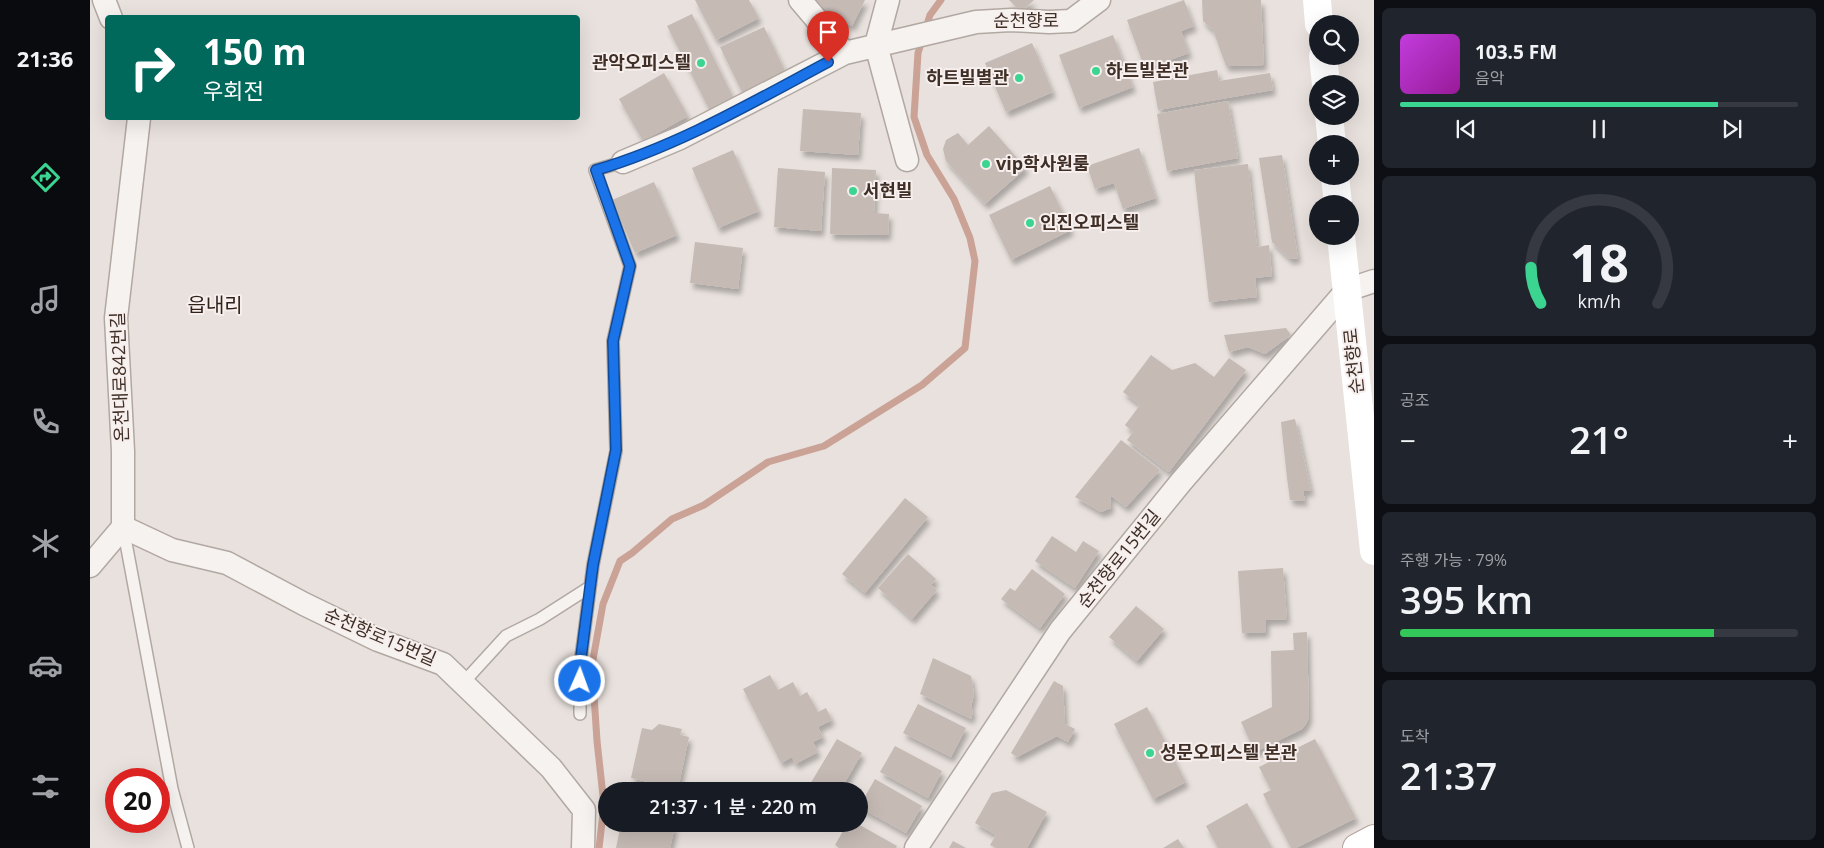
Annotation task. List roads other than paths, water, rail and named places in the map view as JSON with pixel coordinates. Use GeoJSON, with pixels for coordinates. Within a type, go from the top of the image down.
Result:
{"type":"FeatureCollection","features":[{"type":"Feature","properties":{"kind":"main road"},"geometry":{"type":"LineString","coordinates":[[1317,0],[1318,15]]}},
{"type":"Feature","properties":{"kind":"main road","name":"순천향로"},"geometry":{"type":"LineString","coordinates":[[1342,245],[1370,480],[1374,551]]}},
{"type":"Feature","properties":{"kind":"main road"},"geometry":{"type":"LineString","coordinates":[[1357,848],[1374,840]]}},
{"type":"Feature","properties":{"kind":"street"},"geometry":{"type":"LineString","coordinates":[[104,0],[111,15]]}},
{"type":"Feature","properties":{"kind":"street"},"geometry":{"type":"LineString","coordinates":[[800,0],[845,53]]}},
{"type":"Feature","properties":{"kind":"street"},"geometry":{"type":"LineString","coordinates":[[888,0],[876,45],[908,160]]}},
{"type":"Feature","properties":{"kind":"street","name":"순천향로"},"geometry":{"type":"LineString","coordinates":[[876,45],[976,22],[1011,20],[1071,21],[1099,0]]}},
{"type":"Feature","properties":{"kind":"street"},"geometry":{"type":"LineString","coordinates":[[623,162],[680,138],[845,53],[876,45]]}},
{"type":"Feature","properties":{"kind":"street","name":"온천대로842번길"},"geometry":{"type":"LineString","coordinates":[[123,527],[123,451],[116,318],[139,120]]}},
{"type":"Feature","properties":{"kind":"street"},"geometry":{"type":"LineString","coordinates":[[1347,290],[1374,281]]}},
{"type":"Feature","properties":{"kind":"street","name":"순천향로15번길"},"geometry":{"type":"LineString","coordinates":[[916,848],[1060,631],[1181,482],[1347,290]]}},
{"type":"Feature","properties":{"kind":"street"},"geometry":{"type":"LineString","coordinates":[[90,566],[123,527]]}},
{"type":"Feature","properties":{"kind":"street","name":"순천향로15번길"},"geometry":{"type":"LineString","coordinates":[[123,527],[172,550],[227,563],[304,604],[378,640],[443,664],[551,768],[584,810],[583,848]]}},
{"type":"Feature","properties":{"kind":"lane"},"geometry":{"type":"LineString","coordinates":[[580,714],[580,665],[593,565],[616,450],[613,341],[630,266],[596,170],[623,162]]}},
{"type":"Feature","properties":{"kind":"lane"},"geometry":{"type":"LineString","coordinates":[[123,527],[172,789],[188,848]]}},
{"type":"Feature","properties":{"kind":"lane"},"geometry":{"type":"LineString","coordinates":[[463,683],[506,636],[540,618],[590,587]]}},
{"type":"Feature","properties":{"kind":"waterway"},"geometry":{"type":"LineString","coordinates":[[599,848],[604,805],[597,741],[592,665],[603,604],[620,561],[672,519],[704,505],[768,462],[824,446],[922,385],[965,348],[975,261],[970,238],[954,199],[927,155],[914,117],[918,53],[930,15],[941,0]]}},
{"type":"Feature","properties":{"kind":"place","name":"관악오피스텔"},"geometry":{"type":"Point","coordinates":[701,63]}},
{"type":"Feature","properties":{"kind":"place","name":"하트빌본관"},"geometry":{"type":"Point","coordinates":[1096,71]}},
{"type":"Feature","properties":{"kind":"place","name":"하트빌별관"},"geometry":{"type":"Point","coordinates":[1019,78]}},
{"type":"Feature","properties":{"kind":"place","name":"vip학사원룸"},"geometry":{"type":"Point","coordinates":[986,164]}},
{"type":"Feature","properties":{"kind":"place","name":"서현빌"},"geometry":{"type":"Point","coordinates":[853,191]}},
{"type":"Feature","properties":{"kind":"place","name":"인진오피스텔"},"geometry":{"type":"Point","coordinates":[1030,223]}},
{"type":"Feature","properties":{"kind":"place","name":"성문오피스텔 본관"},"geometry":{"type":"Point","coordinates":[1150,753]}},
{"type":"Feature","properties":{"kind":"district","name":"읍내리"},"geometry":{"type":"Point","coordinates":[215,305]}}]}
